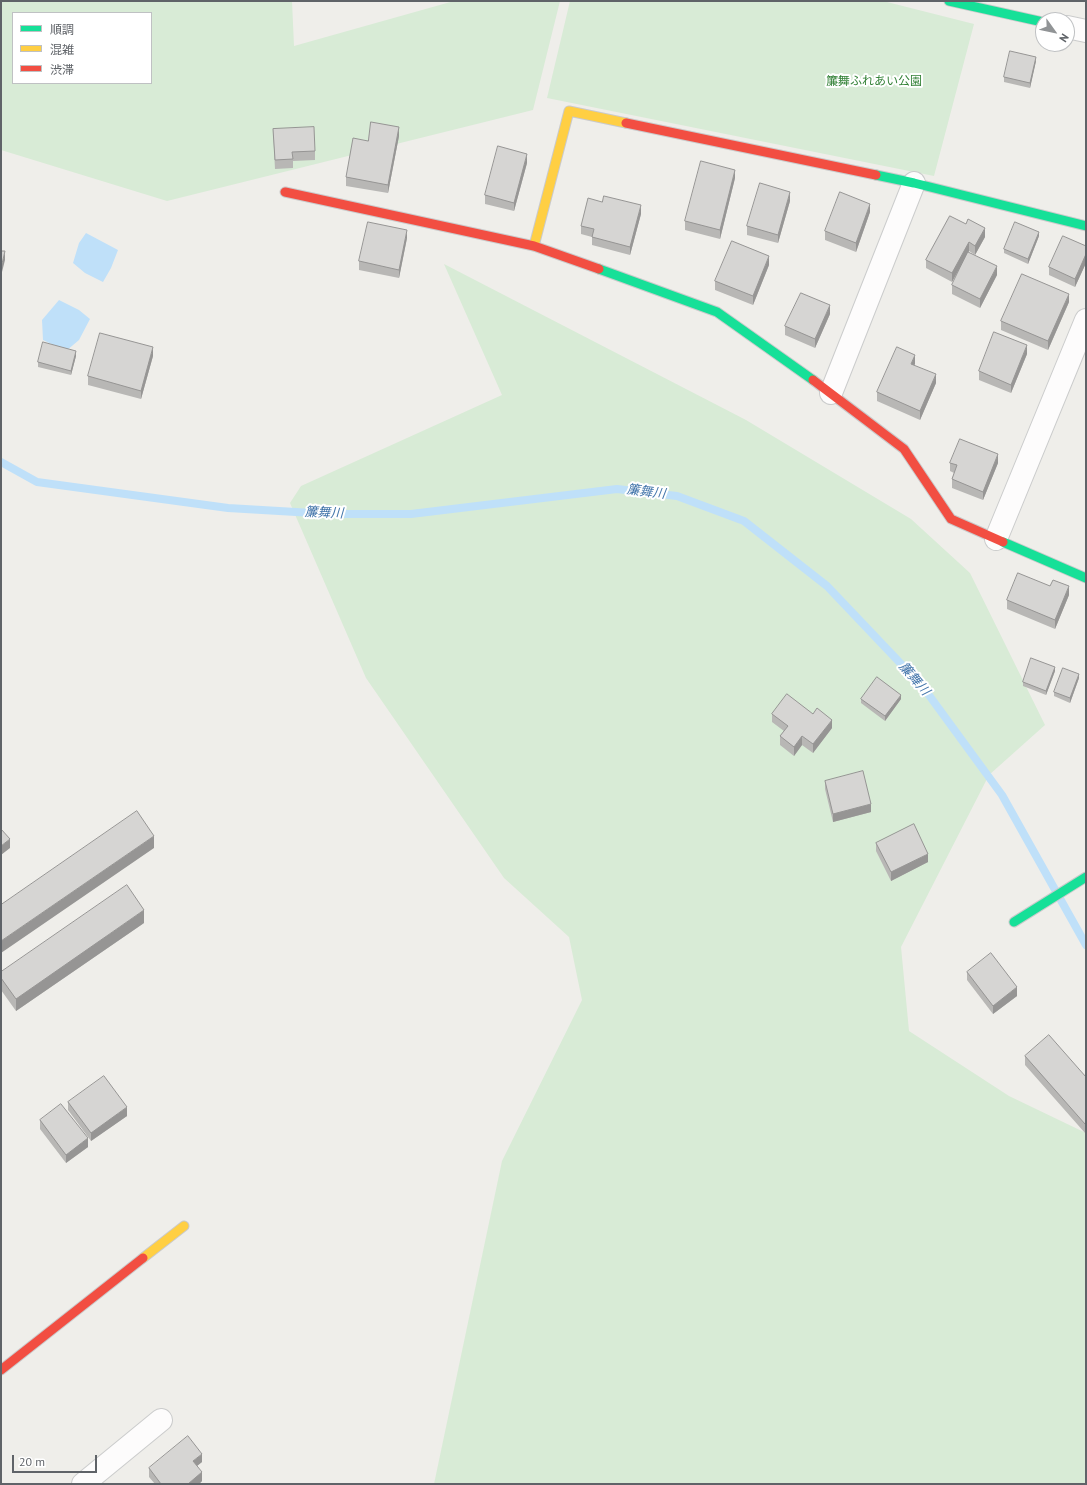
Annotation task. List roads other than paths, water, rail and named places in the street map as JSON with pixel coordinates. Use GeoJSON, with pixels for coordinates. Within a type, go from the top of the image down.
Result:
{"type":"FeatureCollection","features":[{"type":"Feature","properties":{"kind":"street"},"geometry":{"type":"LineString","coordinates":[[949,1],[1035,20]]}},
{"type":"Feature","properties":{"kind":"street"},"geometry":{"type":"LineString","coordinates":[[1075,29],[1086,31]]}},
{"type":"Feature","properties":{"kind":"street"},"geometry":{"type":"LineString","coordinates":[[534,246],[569,111],[914,183],[1086,226]]}},
{"type":"Feature","properties":{"kind":"street"},"geometry":{"type":"LineString","coordinates":[[832,393],[914,183]]}},
{"type":"Feature","properties":{"kind":"street"},"geometry":{"type":"LineString","coordinates":[[285,192],[534,246],[717,312],[832,393],[904,449],[951,520],[1086,578]]}},
{"type":"Feature","properties":{"kind":"street"},"geometry":{"type":"LineString","coordinates":[[996,539],[1086,320]]}},
{"type":"Feature","properties":{"kind":"street"},"geometry":{"type":"LineString","coordinates":[[1014,922],[1086,877]]}},
{"type":"Feature","properties":{"kind":"street"},"geometry":{"type":"LineString","coordinates":[[1,1370],[184,1226]]}},
{"type":"Feature","properties":{"kind":"street"},"geometry":{"type":"LineString","coordinates":[[83,1484],[161,1420]]}},
{"type":"Feature","properties":{"kind":"water"},"geometry":{"type":"Polygon","coordinates":[[[86,233],[118,250],[111,268],[103,282],[85,273],[73,263],[79,243],[86,233]]]}},
{"type":"Feature","properties":{"kind":"water"},"geometry":{"type":"Polygon","coordinates":[[[59,300],[79,310],[90,319],[79,340],[66,351],[43,340],[42,320],[59,300]]]}},
{"type":"Feature","properties":{"kind":"waterway","name":"簾舞川"},"geometry":{"type":"LineString","coordinates":[[1,462],[37,482],[228,508],[330,514],[411,514],[617,489],[677,496],[744,521],[827,586],[923,687],[1002,795],[1086,945]]}},
{"type":"Feature","properties":{"kind":"park label","name":"簾舞ふれあい公園"},"geometry":{"type":"Point","coordinates":[874,82]}}]}
